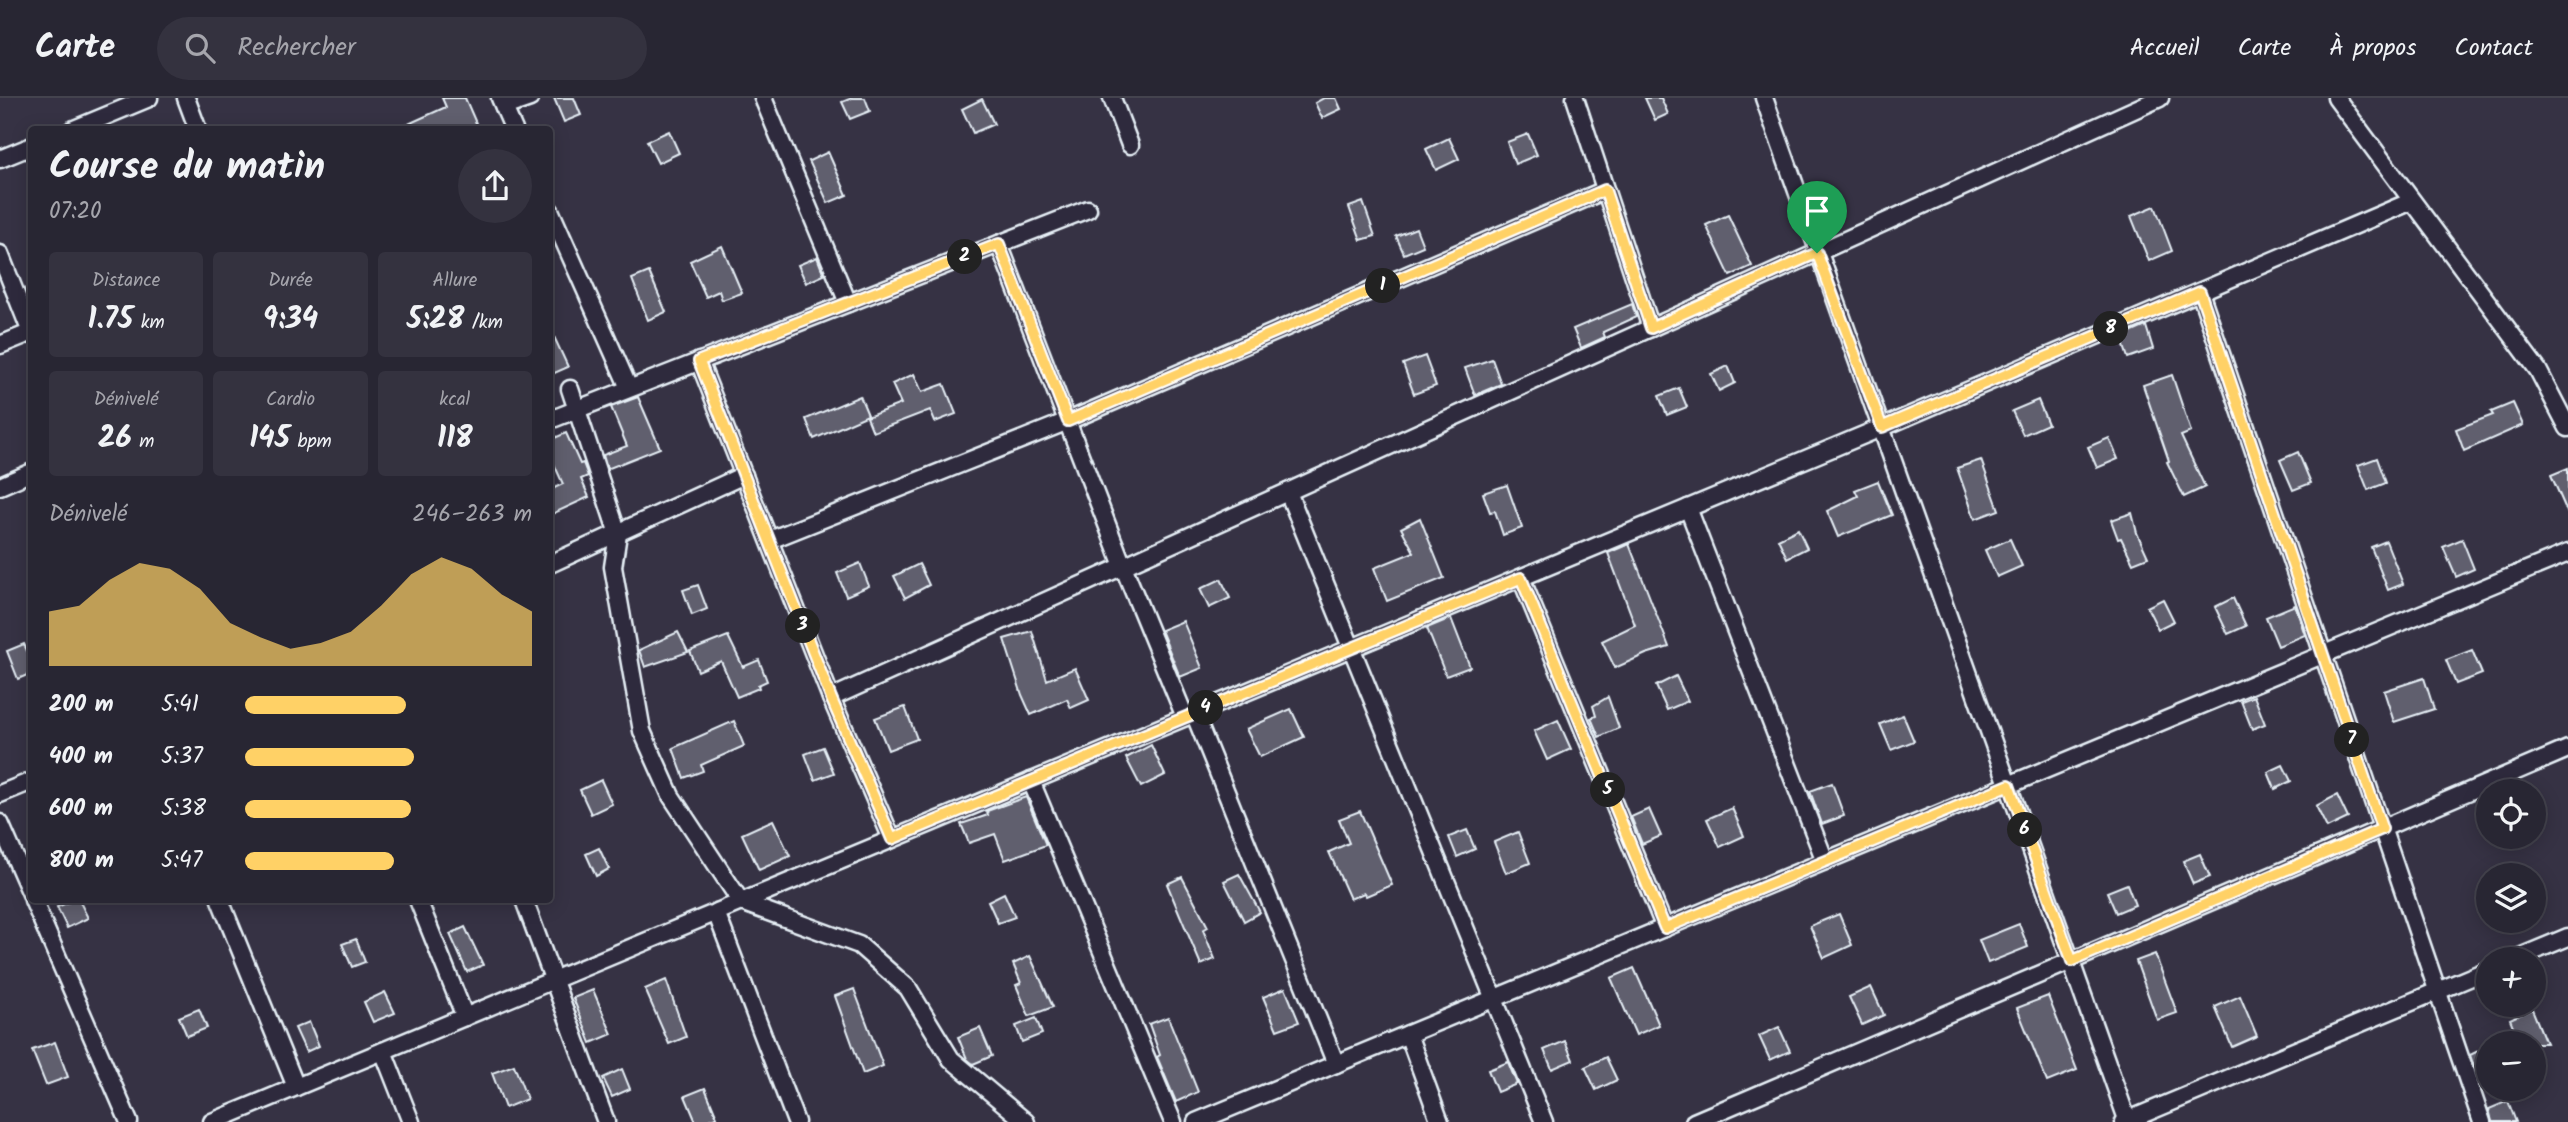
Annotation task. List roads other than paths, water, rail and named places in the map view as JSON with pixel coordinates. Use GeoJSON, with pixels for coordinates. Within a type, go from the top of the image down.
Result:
{"type":"FeatureCollection","features":[{"type":"Feature","properties":{"kind":"street"},"geometry":{"type":"LineString","coordinates":[[82,126],[149,98]]}},
{"type":"Feature","properties":{"kind":"street"},"geometry":{"type":"LineString","coordinates":[[186,98],[196,126]]}},
{"type":"Feature","properties":{"kind":"street"},"geometry":{"type":"LineString","coordinates":[[512,126],[502,103],[530,98]]}},
{"type":"Feature","properties":{"kind":"street"},"geometry":{"type":"LineString","coordinates":[[763,98],[848,303]]}},
{"type":"Feature","properties":{"kind":"street"},"geometry":{"type":"LineString","coordinates":[[1112,98],[1130,145]]}},
{"type":"Feature","properties":{"kind":"street"},"geometry":{"type":"LineString","coordinates":[[1575,98],[1651,328]]}},
{"type":"Feature","properties":{"kind":"street"},"geometry":{"type":"LineString","coordinates":[[1764,98],[2127,1122],[2476,975]]}},
{"type":"Feature","properties":{"kind":"street"},"geometry":{"type":"LineString","coordinates":[[831,698],[2160,98]]}},
{"type":"Feature","properties":{"kind":"street"},"geometry":{"type":"LineString","coordinates":[[2336,98],[2538,370],[2568,428]]}},
{"type":"Feature","properties":{"kind":"street"},"geometry":{"type":"LineString","coordinates":[[0,159],[28,148]]}},
{"type":"Feature","properties":{"kind":"street"},"geometry":{"type":"LineString","coordinates":[[769,540],[1068,421],[1605,190]]}},
{"type":"Feature","properties":{"kind":"street"},"geometry":{"type":"LineString","coordinates":[[212,1122],[1882,427],[2412,201]]}},
{"type":"Feature","properties":{"kind":"street"},"geometry":{"type":"LineString","coordinates":[[553,419],[1088,209]]}},
{"type":"Feature","properties":{"kind":"street"},"geometry":{"type":"LineString","coordinates":[[556,244],[629,388]]}},
{"type":"Feature","properties":{"kind":"street"},"geometry":{"type":"LineString","coordinates":[[999,244],[1123,566],[1336,1064]]}},
{"type":"Feature","properties":{"kind":"street"},"geometry":{"type":"LineString","coordinates":[[0,254],[28,325]]}},
{"type":"Feature","properties":{"kind":"street"},"geometry":{"type":"LineString","coordinates":[[2200,292],[2482,1122]]}},
{"type":"Feature","properties":{"kind":"street"},"geometry":{"type":"LineString","coordinates":[[0,345],[28,334]]}},
{"type":"Feature","properties":{"kind":"street"},"geometry":{"type":"LineString","coordinates":[[699,361],[831,698],[892,839]]}},
{"type":"Feature","properties":{"kind":"street"},"geometry":{"type":"LineString","coordinates":[[570,389],[618,534],[613,567],[642,731],[671,796],[741,902],[859,945],[908,988],[951,1059],[1026,1122]]}},
{"type":"Feature","properties":{"kind":"street"},"geometry":{"type":"LineString","coordinates":[[0,486],[28,474]]}},
{"type":"Feature","properties":{"kind":"street"},"geometry":{"type":"LineString","coordinates":[[553,563],[744,475]]}},
{"type":"Feature","properties":{"kind":"street"},"geometry":{"type":"LineString","coordinates":[[1287,492],[1544,1122]]}},
{"type":"Feature","properties":{"kind":"street"},"geometry":{"type":"LineString","coordinates":[[1688,508],[1825,861]]}},
{"type":"Feature","properties":{"kind":"street"},"geometry":{"type":"LineString","coordinates":[[1196,1122],[2568,552]]}},
{"type":"Feature","properties":{"kind":"street"},"geometry":{"type":"LineString","coordinates":[[1521,578],[1665,928]]}},
{"type":"Feature","properties":{"kind":"street"},"geometry":{"type":"LineString","coordinates":[[1694,1122],[2568,750]]}},
{"type":"Feature","properties":{"kind":"street"},"geometry":{"type":"LineString","coordinates":[[1031,781],[1173,1122]]}},
{"type":"Feature","properties":{"kind":"street"},"geometry":{"type":"LineString","coordinates":[[0,794],[28,783]]}},
{"type":"Feature","properties":{"kind":"street"},"geometry":{"type":"LineString","coordinates":[[0,823],[28,889]]}},
{"type":"Feature","properties":{"kind":"street"},"geometry":{"type":"LineString","coordinates":[[34,903],[129,1122]]}},
{"type":"Feature","properties":{"kind":"street"},"geometry":{"type":"LineString","coordinates":[[221,903],[296,1087]]}},
{"type":"Feature","properties":{"kind":"street"},"geometry":{"type":"LineString","coordinates":[[419,903],[465,1017]]}},
{"type":"Feature","properties":{"kind":"street"},"geometry":{"type":"LineString","coordinates":[[525,903],[606,1122]]}},
{"type":"Feature","properties":{"kind":"street"},"geometry":{"type":"LineString","coordinates":[[716,912],[796,1122]]}},
{"type":"Feature","properties":{"kind":"street"},"geometry":{"type":"LineString","coordinates":[[2544,947],[2568,937]]}},
{"type":"Feature","properties":{"kind":"street"},"geometry":{"type":"LineString","coordinates":[[1408,1034],[1440,1122]]}},
{"type":"Feature","properties":{"kind":"street"},"geometry":{"type":"LineString","coordinates":[[383,1051],[411,1122]]}}]}
